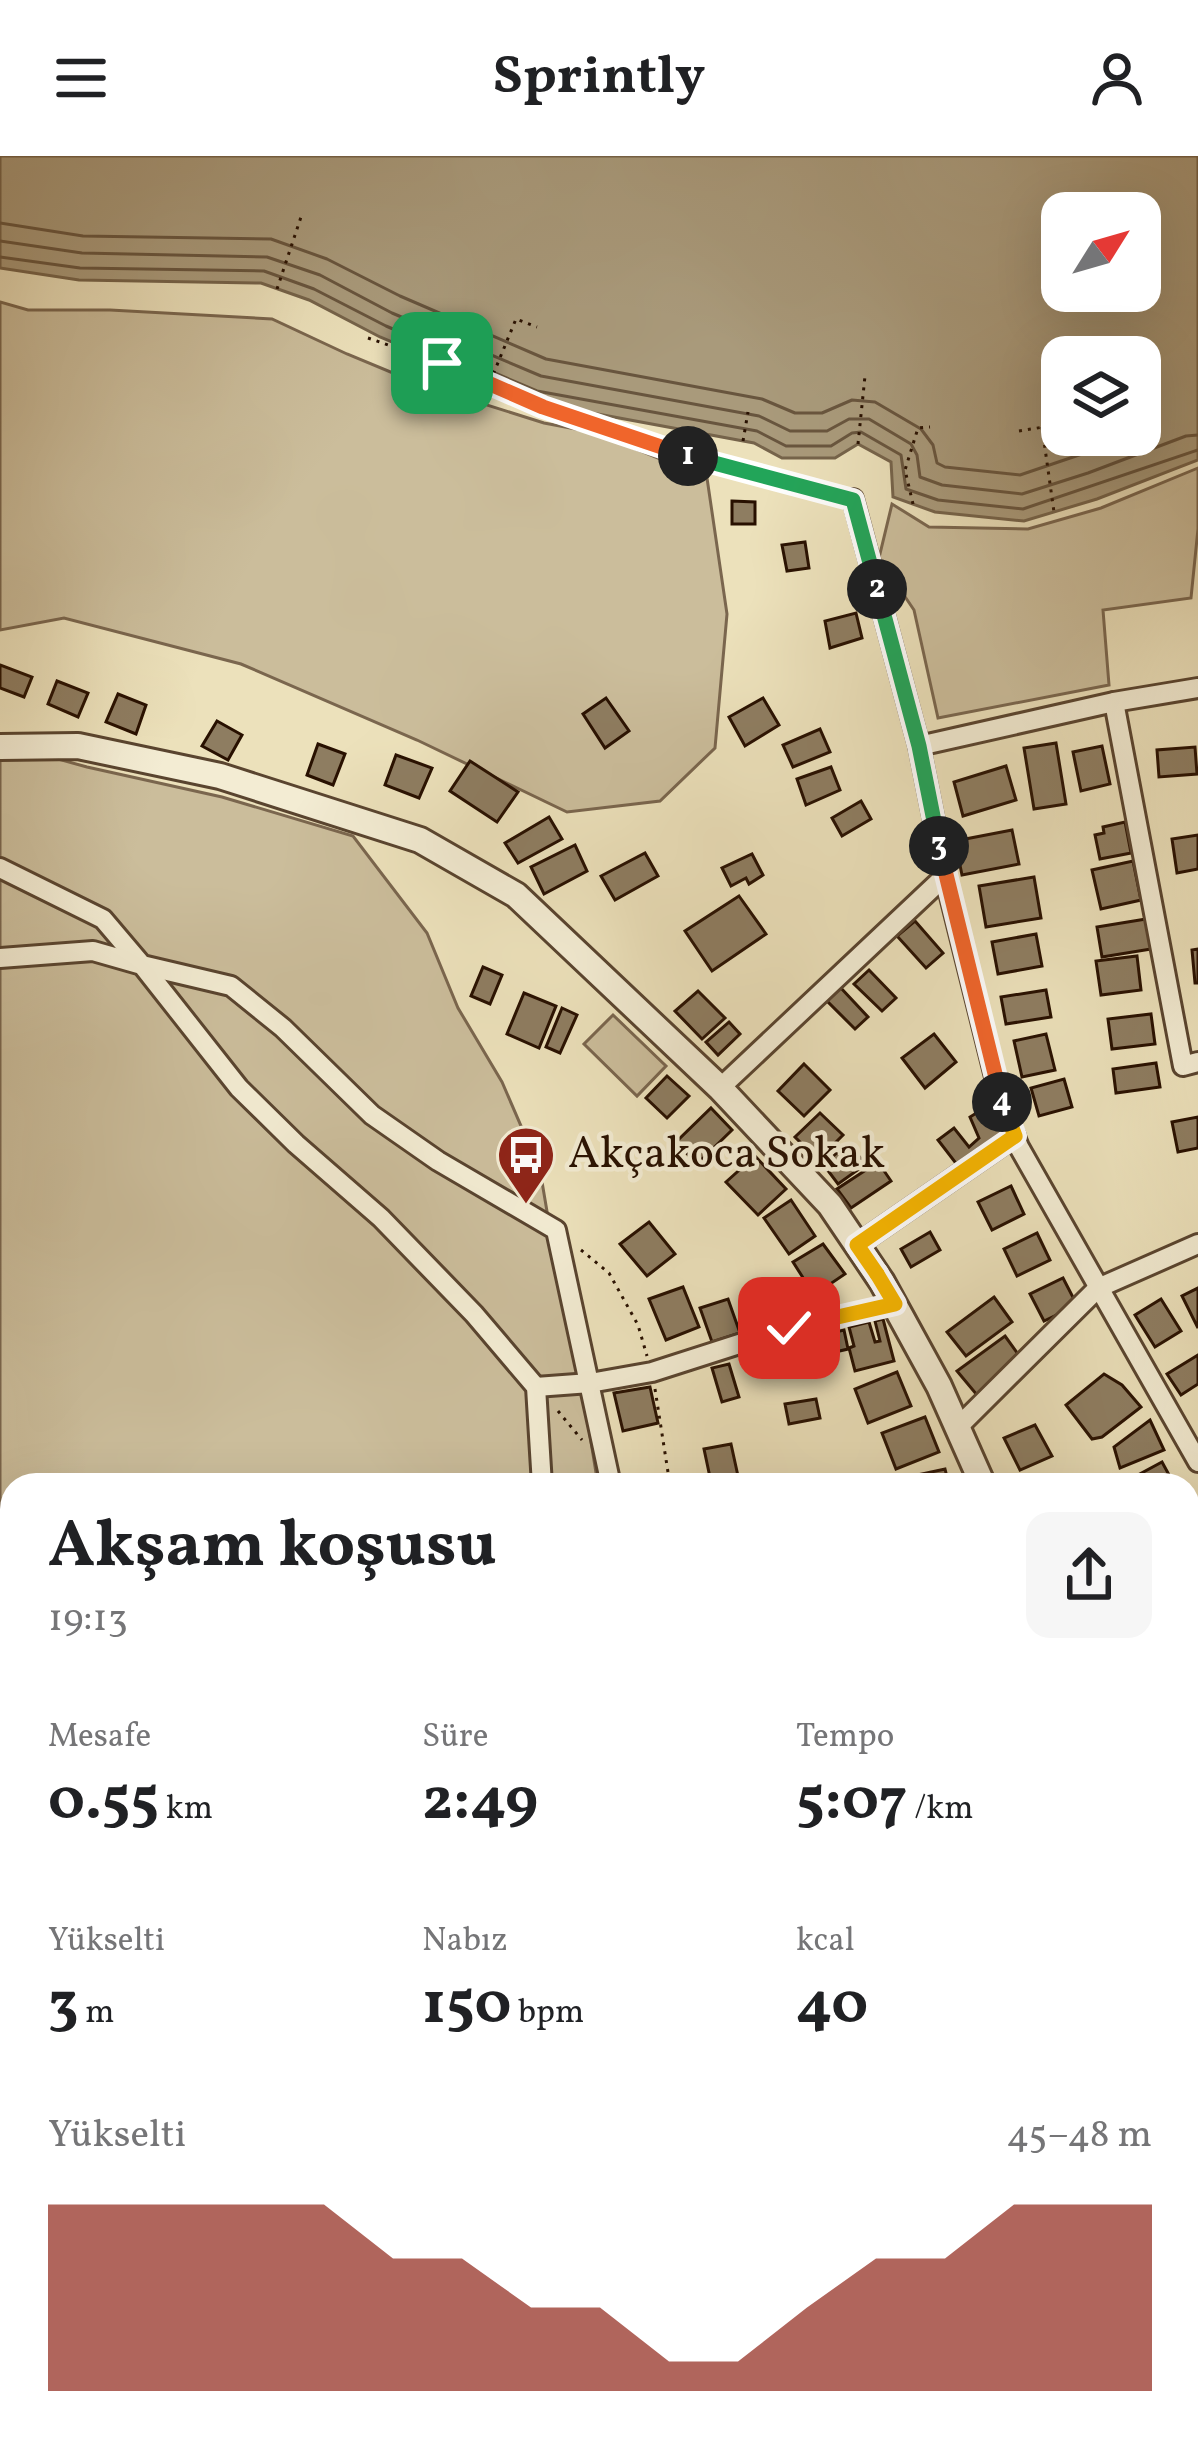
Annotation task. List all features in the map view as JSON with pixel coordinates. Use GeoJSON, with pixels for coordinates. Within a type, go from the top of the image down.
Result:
{"type":"FeatureCollection","features":[{"type":"Feature","properties":{"kind":"street"},"geometry":{"type":"LineString","coordinates":[[853,500],[919,746],[945,876],[1002,1105],[1098,1288],[1198,1462]]}},
{"type":"Feature","properties":{"kind":"street"},"geometry":{"type":"LineString","coordinates":[[919,746],[1198,688]]}},
{"type":"Feature","properties":{"kind":"street"},"geometry":{"type":"LineString","coordinates":[[1114,702],[1183,1066],[1198,1062]]}},
{"type":"Feature","properties":{"kind":"street"},"geometry":{"type":"LineString","coordinates":[[0,747],[78,746],[220,776],[420,840],[516,895],[720,1088],[830,1205],[895,1304],[978,1473]]}},
{"type":"Feature","properties":{"kind":"street"},"geometry":{"type":"LineString","coordinates":[[0,868],[103,920],[239,1088],[381,1218],[474,1314],[536,1387],[541,1473]]}},
{"type":"Feature","properties":{"kind":"street"},"geometry":{"type":"LineString","coordinates":[[720,1088],[945,876]]}},
{"type":"Feature","properties":{"kind":"street"},"geometry":{"type":"LineString","coordinates":[[0,958],[93,951],[231,986],[283,1028],[372,1115],[438,1161],[556,1230],[609,1473]]}},
{"type":"Feature","properties":{"kind":"street"},"geometry":{"type":"LineString","coordinates":[[857,1245],[1015,1136]]}},
{"type":"Feature","properties":{"kind":"street"},"geometry":{"type":"LineString","coordinates":[[957,1428],[1098,1288],[1198,1244]]}},
{"type":"Feature","properties":{"kind":"street"},"geometry":{"type":"LineString","coordinates":[[536,1387],[652,1372],[789,1328]]}},
{"type":"Feature","properties":{"kind":"path"},"geometry":{"type":"LineString","coordinates":[[277,289],[302,214]]}},
{"type":"Feature","properties":{"kind":"path"},"geometry":{"type":"LineString","coordinates":[[489,383],[516,319],[537,327]]}},
{"type":"Feature","properties":{"kind":"path"},"geometry":{"type":"LineString","coordinates":[[368,338],[672,452],[853,500]]}},
{"type":"Feature","properties":{"kind":"path"},"geometry":{"type":"LineString","coordinates":[[858,444],[865,376]]}},
{"type":"Feature","properties":{"kind":"path"},"geometry":{"type":"LineString","coordinates":[[743,441],[748,412]]}},
{"type":"Feature","properties":{"kind":"path"},"geometry":{"type":"LineString","coordinates":[[913,504],[904,470],[918,428],[930,427]]}},
{"type":"Feature","properties":{"kind":"path"},"geometry":{"type":"LineString","coordinates":[[1019,431],[1041,427]]}},
{"type":"Feature","properties":{"kind":"path"},"geometry":{"type":"LineString","coordinates":[[1046,456],[1054,512]]}},
{"type":"Feature","properties":{"kind":"path"},"geometry":{"type":"LineString","coordinates":[[556,1230],[609,1273],[638,1325],[652,1372],[668,1473]]}},
{"type":"Feature","properties":{"kind":"path"},"geometry":{"type":"LineString","coordinates":[[789,1328],[895,1304]]}},
{"type":"Feature","properties":{"kind":"path"},"geometry":{"type":"LineString","coordinates":[[536,1387],[582,1441]]}},
{"type":"Feature","properties":{"kind":"shaded area"},"geometry":{"type":"Polygon","coordinates":[[[0,302],[28,310],[272,319],[417,383],[544,423],[597,433],[707,478],[727,614],[715,748],[660,801],[567,812],[241,664],[64,618],[0,630],[0,302]]]}},
{"type":"Feature","properties":{"kind":"shaded area"},"geometry":{"type":"Polygon","coordinates":[[[1198,468],[1191,598],[1103,610],[1109,685],[938,718],[914,610],[879,558],[892,504],[929,527],[1028,529],[1101,508],[1198,468]]]}},
{"type":"Feature","properties":{"kind":"shaded area"},"geometry":{"type":"Polygon","coordinates":[[[0,743],[222,797],[353,836],[427,933],[458,1008],[502,1082],[540,1170],[596,1473],[0,1473],[0,743]]]}},
{"type":"Feature","properties":{"kind":"shaded area"},"geometry":{"type":"Polygon","coordinates":[[[613,1015],[666,1066],[637,1096],[584,1044],[613,1015]]]}},
{"type":"Feature","properties":{"kind":"water"},"geometry":{"type":"Polygon","coordinates":[[[0,156],[1198,156],[1198,460],[1024,521],[935,512],[893,497],[891,462],[858,444],[835,458],[782,458],[754,443],[533,402],[380,337],[309,300],[261,283],[79,280],[0,268],[0,156]]]}},
{"type":"Feature","properties":{"kind":"building"},"geometry":{"type":"Polygon","coordinates":[[[732,501],[755,502],[755,524],[732,524],[732,501]]]}},
{"type":"Feature","properties":{"kind":"building"},"geometry":{"type":"Polygon","coordinates":[[[805,542],[809,568],[787,571],[782,545],[805,542]]]}},
{"type":"Feature","properties":{"kind":"building"},"geometry":{"type":"Polygon","coordinates":[[[856,613],[862,638],[830,648],[825,621],[856,613]]]}},
{"type":"Feature","properties":{"kind":"building"},"geometry":{"type":"Polygon","coordinates":[[[0,665],[32,677],[24,697],[0,688],[0,665]]]}},
{"type":"Feature","properties":{"kind":"building"},"geometry":{"type":"Polygon","coordinates":[[[57,681],[88,693],[78,717],[48,704],[57,681]]]}},
{"type":"Feature","properties":{"kind":"building"},"geometry":{"type":"Polygon","coordinates":[[[118,694],[146,705],[136,734],[106,722],[118,694]]]}},
{"type":"Feature","properties":{"kind":"building"},"geometry":{"type":"Polygon","coordinates":[[[606,698],[629,731],[605,748],[583,714],[606,698]]]}},
{"type":"Feature","properties":{"kind":"building"},"geometry":{"type":"Polygon","coordinates":[[[763,698],[779,725],[745,746],[729,717],[763,698]]]}},
{"type":"Feature","properties":{"kind":"building"},"geometry":{"type":"Polygon","coordinates":[[[217,721],[242,735],[228,760],[202,746],[217,721]]]}},
{"type":"Feature","properties":{"kind":"building"},"geometry":{"type":"Polygon","coordinates":[[[820,729],[830,752],[793,767],[783,745],[820,729]]]}},
{"type":"Feature","properties":{"kind":"building"},"geometry":{"type":"Polygon","coordinates":[[[1056,743],[1066,804],[1034,809],[1024,748],[1056,743]]]}},
{"type":"Feature","properties":{"kind":"building"},"geometry":{"type":"Polygon","coordinates":[[[318,744],[345,754],[333,785],[307,775],[318,744]]]}},
{"type":"Feature","properties":{"kind":"building"},"geometry":{"type":"Polygon","coordinates":[[[1102,746],[1110,784],[1081,791],[1073,752],[1102,746]]]}},
{"type":"Feature","properties":{"kind":"building"},"geometry":{"type":"Polygon","coordinates":[[[1195,747],[1197,774],[1159,777],[1157,750],[1195,747]]]}},
{"type":"Feature","properties":{"kind":"building"},"geometry":{"type":"Polygon","coordinates":[[[396,755],[432,768],[419,798],[385,785],[396,755]]]}},
{"type":"Feature","properties":{"kind":"building"},"geometry":{"type":"Polygon","coordinates":[[[470,761],[518,792],[497,822],[450,791],[470,761]]]}},
{"type":"Feature","properties":{"kind":"building"},"geometry":{"type":"Polygon","coordinates":[[[1006,766],[1016,800],[963,816],[954,782],[1006,766]]]}},
{"type":"Feature","properties":{"kind":"building"},"geometry":{"type":"Polygon","coordinates":[[[831,767],[840,790],[806,805],[797,779],[831,767]]]}},
{"type":"Feature","properties":{"kind":"building"},"geometry":{"type":"Polygon","coordinates":[[[861,801],[871,819],[842,836],[832,818],[861,801]]]}},
{"type":"Feature","properties":{"kind":"building"},"geometry":{"type":"Polygon","coordinates":[[[549,817],[562,839],[518,863],[505,843],[549,817]]]}},
{"type":"Feature","properties":{"kind":"building"},"geometry":{"type":"Polygon","coordinates":[[[1125,822],[1131,853],[1100,859],[1095,835],[1104,833],[1103,827],[1125,822]]]}},
{"type":"Feature","properties":{"kind":"building"},"geometry":{"type":"Polygon","coordinates":[[[1012,830],[1019,864],[962,875],[955,841],[1012,830]]]}},
{"type":"Feature","properties":{"kind":"building"},"geometry":{"type":"Polygon","coordinates":[[[1198,835],[1198,869],[1177,873],[1172,839],[1198,835]]]}},
{"type":"Feature","properties":{"kind":"building"},"geometry":{"type":"Polygon","coordinates":[[[575,845],[587,871],[544,894],[531,867],[575,845]]]}},
{"type":"Feature","properties":{"kind":"building"},"geometry":{"type":"Polygon","coordinates":[[[645,853],[658,876],[615,900],[601,876],[645,853]]]}},
{"type":"Feature","properties":{"kind":"building"},"geometry":{"type":"Polygon","coordinates":[[[752,854],[763,875],[749,884],[746,878],[731,886],[722,868],[752,854]]]}},
{"type":"Feature","properties":{"kind":"building"},"geometry":{"type":"Polygon","coordinates":[[[1133,861],[1141,900],[1101,909],[1092,870],[1133,861]]]}},
{"type":"Feature","properties":{"kind":"building"},"geometry":{"type":"Polygon","coordinates":[[[1034,877],[1041,918],[986,927],[979,886],[1034,877]]]}},
{"type":"Feature","properties":{"kind":"building"},"geometry":{"type":"Polygon","coordinates":[[[739,896],[766,934],[712,971],[685,931],[739,896]]]}},
{"type":"Feature","properties":{"kind":"building"},"geometry":{"type":"Polygon","coordinates":[[[1146,919],[1151,949],[1102,957],[1097,927],[1146,919]]]}},
{"type":"Feature","properties":{"kind":"building"},"geometry":{"type":"Polygon","coordinates":[[[915,921],[943,953],[926,968],[897,936],[915,921]]]}},
{"type":"Feature","properties":{"kind":"building"},"geometry":{"type":"Polygon","coordinates":[[[1036,934],[1042,966],[998,974],[992,942],[1036,934]]]}},
{"type":"Feature","properties":{"kind":"building"},"geometry":{"type":"Polygon","coordinates":[[[1198,949],[1198,983],[1195,983],[1192,950],[1198,949]]]}},
{"type":"Feature","properties":{"kind":"building"},"geometry":{"type":"Polygon","coordinates":[[[1137,956],[1141,990],[1101,995],[1096,961],[1137,956]]]}},
{"type":"Feature","properties":{"kind":"building"},"geometry":{"type":"Polygon","coordinates":[[[483,967],[502,975],[490,1004],[471,996],[483,967]]]}},
{"type":"Feature","properties":{"kind":"building"},"geometry":{"type":"Polygon","coordinates":[[[869,970],[896,998],[882,1011],[854,984],[869,970]]]}},
{"type":"Feature","properties":{"kind":"building"},"geometry":{"type":"Polygon","coordinates":[[[840,987],[868,1017],[855,1029],[826,1000],[840,987]]]}},
{"type":"Feature","properties":{"kind":"building"},"geometry":{"type":"Polygon","coordinates":[[[1046,990],[1051,1017],[1006,1024],[1001,997],[1046,990]]]}},
{"type":"Feature","properties":{"kind":"building"},"geometry":{"type":"Polygon","coordinates":[[[698,991],[725,1018],[702,1039],[675,1011],[698,991]]]}},
{"type":"Feature","properties":{"kind":"building"},"geometry":{"type":"Polygon","coordinates":[[[524,993],[556,1006],[539,1048],[507,1034],[524,993]]]}},
{"type":"Feature","properties":{"kind":"building"},"geometry":{"type":"Polygon","coordinates":[[[562,1008],[577,1015],[560,1053],[546,1047],[562,1008]]]}},
{"type":"Feature","properties":{"kind":"building"},"geometry":{"type":"Polygon","coordinates":[[[1151,1014],[1155,1044],[1112,1049],[1108,1019],[1151,1014]]]}},
{"type":"Feature","properties":{"kind":"building"},"geometry":{"type":"Polygon","coordinates":[[[729,1022],[740,1034],[718,1055],[706,1042],[729,1022]]]}},
{"type":"Feature","properties":{"kind":"building"},"geometry":{"type":"Polygon","coordinates":[[[934,1034],[956,1062],[925,1088],[902,1058],[934,1034]]]}},
{"type":"Feature","properties":{"kind":"building"},"geometry":{"type":"Polygon","coordinates":[[[1046,1034],[1055,1070],[1022,1077],[1014,1041],[1046,1034]]]}},
{"type":"Feature","properties":{"kind":"building"},"geometry":{"type":"Polygon","coordinates":[[[1156,1063],[1160,1087],[1116,1093],[1113,1069],[1156,1063]]]}},
{"type":"Feature","properties":{"kind":"building"},"geometry":{"type":"Polygon","coordinates":[[[804,1064],[830,1090],[804,1116],[778,1091],[804,1064]]]}},
{"type":"Feature","properties":{"kind":"building"},"geometry":{"type":"Polygon","coordinates":[[[667,1076],[689,1096],[667,1118],[646,1098],[667,1076]]]}},
{"type":"Feature","properties":{"kind":"building"},"geometry":{"type":"Polygon","coordinates":[[[1064,1079],[1072,1107],[1039,1116],[1031,1088],[1064,1079]]]}},
{"type":"Feature","properties":{"kind":"building"},"geometry":{"type":"Polygon","coordinates":[[[994,1102],[1005,1131],[958,1166],[938,1140],[954,1128],[969,1147],[979,1138],[970,1117],[994,1102]]]}},
{"type":"Feature","properties":{"kind":"building"},"geometry":{"type":"Polygon","coordinates":[[[711,1108],[732,1130],[697,1164],[676,1142],[711,1108]]]}},
{"type":"Feature","properties":{"kind":"building"},"geometry":{"type":"Polygon","coordinates":[[[820,1113],[843,1135],[818,1160],[795,1137],[820,1113]]]}},
{"type":"Feature","properties":{"kind":"building"},"geometry":{"type":"Polygon","coordinates":[[[1198,1117],[1198,1148],[1178,1152],[1172,1122],[1198,1117]]]}},
{"type":"Feature","properties":{"kind":"building"},"geometry":{"type":"Polygon","coordinates":[[[848,1144],[866,1164],[838,1184],[823,1164],[848,1144]]]}},
{"type":"Feature","properties":{"kind":"building"},"geometry":{"type":"Polygon","coordinates":[[[755,1156],[786,1189],[758,1215],[726,1182],[755,1156]]]}},
{"type":"Feature","properties":{"kind":"building"},"geometry":{"type":"Polygon","coordinates":[[[878,1162],[891,1181],[851,1208],[837,1189],[878,1162]]]}},
{"type":"Feature","properties":{"kind":"building"},"geometry":{"type":"Polygon","coordinates":[[[1011,1186],[1024,1214],[992,1230],[978,1202],[1011,1186]]]}},
{"type":"Feature","properties":{"kind":"building"},"geometry":{"type":"Polygon","coordinates":[[[791,1200],[815,1236],[789,1254],[764,1218],[791,1200]]]}},
{"type":"Feature","properties":{"kind":"building"},"geometry":{"type":"Polygon","coordinates":[[[649,1222],[675,1254],[647,1276],[620,1244],[649,1222]]]}},
{"type":"Feature","properties":{"kind":"building"},"geometry":{"type":"Polygon","coordinates":[[[930,1232],[940,1250],[911,1267],[901,1249],[930,1232]]]}},
{"type":"Feature","properties":{"kind":"building"},"geometry":{"type":"Polygon","coordinates":[[[1037,1233],[1050,1260],[1017,1276],[1004,1249],[1037,1233]]]}},
{"type":"Feature","properties":{"kind":"building"},"geometry":{"type":"Polygon","coordinates":[[[823,1244],[845,1274],[814,1295],[793,1262],[823,1244]]]}},
{"type":"Feature","properties":{"kind":"building"},"geometry":{"type":"Polygon","coordinates":[[[1063,1278],[1077,1305],[1044,1321],[1030,1294],[1063,1278]]]}},
{"type":"Feature","properties":{"kind":"building"},"geometry":{"type":"Polygon","coordinates":[[[683,1287],[699,1327],[666,1340],[649,1299],[683,1287]]]}},
{"type":"Feature","properties":{"kind":"building"},"geometry":{"type":"Polygon","coordinates":[[[1198,1288],[1198,1328],[1182,1296],[1198,1288]]]}},
{"type":"Feature","properties":{"kind":"building"},"geometry":{"type":"Polygon","coordinates":[[[994,1297],[1012,1322],[966,1356],[947,1332],[994,1297]]]}},
{"type":"Feature","properties":{"kind":"building"},"geometry":{"type":"Polygon","coordinates":[[[728,1299],[740,1333],[712,1342],[700,1308],[728,1299]]]}},
{"type":"Feature","properties":{"kind":"building"},"geometry":{"type":"Polygon","coordinates":[[[1161,1299],[1181,1331],[1155,1347],[1135,1315],[1161,1299]]]}},
{"type":"Feature","properties":{"kind":"building"},"geometry":{"type":"Polygon","coordinates":[[[883,1319],[894,1361],[855,1371],[849,1327],[869,1322],[875,1342],[880,1341],[875,1321],[883,1319]]]}},
{"type":"Feature","properties":{"kind":"building"},"geometry":{"type":"Polygon","coordinates":[[[844,1330],[848,1349],[818,1356],[814,1337],[844,1330]]]}},
{"type":"Feature","properties":{"kind":"building"},"geometry":{"type":"Polygon","coordinates":[[[1005,1336],[1023,1361],[977,1395],[957,1371],[1005,1336]]]}},
{"type":"Feature","properties":{"kind":"building"},"geometry":{"type":"Polygon","coordinates":[[[1198,1355],[1198,1384],[1181,1395],[1167,1374],[1198,1355]]]}},
{"type":"Feature","properties":{"kind":"building"},"geometry":{"type":"Polygon","coordinates":[[[729,1364],[739,1397],[722,1402],[712,1368],[729,1364]]]}},
{"type":"Feature","properties":{"kind":"building"},"geometry":{"type":"Polygon","coordinates":[[[897,1372],[911,1406],[868,1423],[855,1389],[897,1372]]]}},
{"type":"Feature","properties":{"kind":"building"},"geometry":{"type":"Polygon","coordinates":[[[1104,1374],[1122,1385],[1141,1407],[1102,1437],[1092,1439],[1066,1405],[1104,1374]]]}},
{"type":"Feature","properties":{"kind":"building"},"geometry":{"type":"Polygon","coordinates":[[[650,1387],[658,1423],[623,1431],[614,1393],[650,1387]]]}},
{"type":"Feature","properties":{"kind":"building"},"geometry":{"type":"Polygon","coordinates":[[[816,1399],[820,1418],[789,1424],[785,1404],[816,1399]]]}},
{"type":"Feature","properties":{"kind":"building"},"geometry":{"type":"Polygon","coordinates":[[[925,1417],[939,1452],[896,1469],[882,1433],[925,1417]]]}},
{"type":"Feature","properties":{"kind":"building"},"geometry":{"type":"Polygon","coordinates":[[[1150,1420],[1164,1450],[1120,1468],[1114,1447],[1150,1420]]]}},
{"type":"Feature","properties":{"kind":"building"},"geometry":{"type":"Polygon","coordinates":[[[1035,1425],[1052,1456],[1020,1470],[1004,1438],[1035,1425]]]}},
{"type":"Feature","properties":{"kind":"building"},"geometry":{"type":"Polygon","coordinates":[[[731,1444],[737,1473],[709,1473],[704,1449],[731,1444]]]}},
{"type":"Feature","properties":{"kind":"building"},"geometry":{"type":"Polygon","coordinates":[[[1162,1462],[1168,1473],[1142,1473],[1162,1462]]]}},
{"type":"Feature","properties":{"kind":"place","name":"Akçakoca Sokak"},"geometry":{"type":"Point","coordinates":[526,1206]}},
{"type":"Feature","properties":{"kind":"route"},"geometry":{"type":"LineString","coordinates":[[442,363],[543,407],[672,452],[853,500],[919,746],[945,876],[1002,1105],[1015,1136],[857,1245],[895,1304],[789,1328]]}}]}
